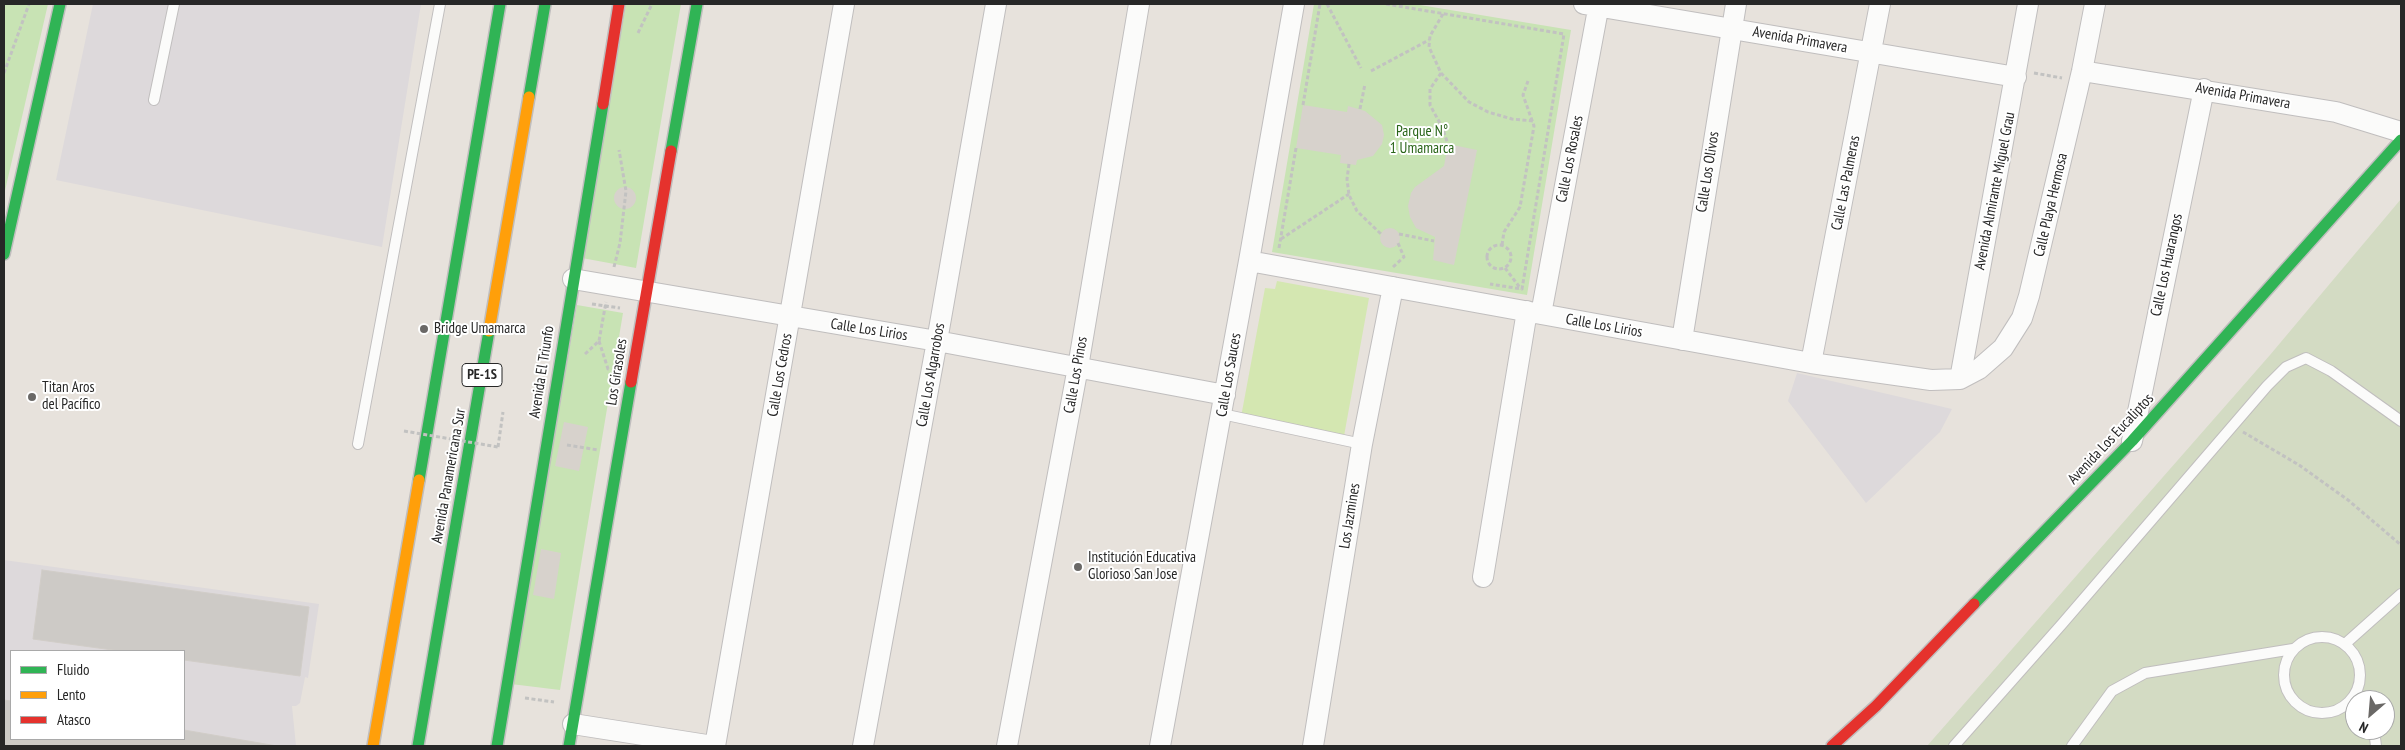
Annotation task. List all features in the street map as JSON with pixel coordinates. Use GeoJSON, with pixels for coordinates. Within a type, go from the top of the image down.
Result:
{"type":"FeatureCollection","features":[{"type":"Feature","properties":{"kind":"main road"},"geometry":{"type":"LineString","coordinates":[[4,254],[60,4]]}},
{"type":"Feature","properties":{"kind":"main road","name":"Avenida Panamericana Sur"},"geometry":{"type":"LineString","coordinates":[[373,746],[500,4]]}},
{"type":"Feature","properties":{"kind":"main road","name":"Avenida Panamericana Sur"},"geometry":{"type":"LineString","coordinates":[[418,746],[545,4]]}},
{"type":"Feature","properties":{"kind":"main road","name":"Avenida El Triunfo"},"geometry":{"type":"LineString","coordinates":[[496,746],[619,4]]}},
{"type":"Feature","properties":{"kind":"main road","name":"Los Girasoles"},"geometry":{"type":"LineString","coordinates":[[569,746],[645,291],[697,4]]}},
{"type":"Feature","properties":{"kind":"main road","name":"Avenida Los Eucaliptos"},"geometry":{"type":"LineString","coordinates":[[1832,746],[1876,706],[2132,441],[2401,140]]}},
{"type":"Feature","properties":{"kind":"main road"},"geometry":{"type":"LineString","coordinates":[[364,746],[385,671]]}},
{"type":"Feature","properties":{"kind":"street","name":"Calle Los Cedros"},"geometry":{"type":"LineString","coordinates":[[714,746],[844,4]]}},
{"type":"Feature","properties":{"kind":"street","name":"Calle Los Algarrobos"},"geometry":{"type":"LineString","coordinates":[[863,746],[938,341],[996,4]]}},
{"type":"Feature","properties":{"kind":"street","name":"Calle Los Pinos"},"geometry":{"type":"LineString","coordinates":[[1007,746],[1078,367],[1139,4]]}},
{"type":"Feature","properties":{"kind":"street","name":"Calle Los Sauces"},"geometry":{"type":"LineString","coordinates":[[1160,746],[1294,4]]}},
{"type":"Feature","properties":{"kind":"street","name":"Calle Los Olivos"},"geometry":{"type":"LineString","coordinates":[[1682,340],[1736,4]]}},
{"type":"Feature","properties":{"kind":"street","name":"Calle Las Palmeras"},"geometry":{"type":"LineString","coordinates":[[1811,363],[1880,4]]}},
{"type":"Feature","properties":{"kind":"street","name":"Avenida Almirante Miguel Grau"},"geometry":{"type":"LineString","coordinates":[[1960,379],[2017,74],[2028,4]]}},
{"type":"Feature","properties":{"kind":"street","name":"Calle Playa Hermosa"},"geometry":{"type":"LineString","coordinates":[[1960,379],[1979,369],[2003,348],[2022,318],[2029,296],[2081,76],[2095,4]]}},
{"type":"Feature","properties":{"kind":"street","name":"Avenida Primavera"},"geometry":{"type":"LineString","coordinates":[[1594,5],[1871,52],[2017,74]]}},
{"type":"Feature","properties":{"kind":"street","name":"Calle Los Rosales"},"geometry":{"type":"LineString","coordinates":[[1484,577],[1594,5]]}},
{"type":"Feature","properties":{"kind":"street","name":"Avenida Primavera"},"geometry":{"type":"LineString","coordinates":[[2081,76],[2204,90],[2336,112],[2401,132]]}},
{"type":"Feature","properties":{"kind":"street","name":"Calle Los Huarangos"},"geometry":{"type":"LineString","coordinates":[[2132,441],[2204,90]]}},
{"type":"Feature","properties":{"kind":"street","name":"Calle Los Lirios"},"geometry":{"type":"LineString","coordinates":[[1249,261],[1811,363],[1931,380],[1960,379]]}},
{"type":"Feature","properties":{"kind":"street","name":"Calle Los Lirios"},"geometry":{"type":"LineString","coordinates":[[573,279],[938,341],[1078,367],[1223,404]]}},
{"type":"Feature","properties":{"kind":"street","name":"Los Jazmines"},"geometry":{"type":"LineString","coordinates":[[1312,746],[1362,444],[1393,287]]}},
{"type":"Feature","properties":{"kind":"street"},"geometry":{"type":"LineString","coordinates":[[573,724],[714,746]]}},
{"type":"Feature","properties":{"kind":"lane"},"geometry":{"type":"LineString","coordinates":[[154,100],[174,4]]}},
{"type":"Feature","properties":{"kind":"lane"},"geometry":{"type":"LineString","coordinates":[[358,444],[440,4]]}},
{"type":"Feature","properties":{"kind":"lane"},"geometry":{"type":"LineString","coordinates":[[1954,746],[2286,367],[2306,358],[2331,371],[2401,421]]}},
{"type":"Feature","properties":{"kind":"lane"},"geometry":{"type":"LineString","coordinates":[[1223,404],[1362,444]]}},
{"type":"Feature","properties":{"kind":"lane"},"geometry":{"type":"LineString","coordinates":[[2345,644],[2401,594]]}},
{"type":"Feature","properties":{"kind":"lane"},"geometry":{"type":"LineString","coordinates":[[2345,706],[2334,711],[2322,713],[2310,711],[2299,705],[2290,696],[2285,684],[2284,672],[2287,660],[2294,649],[2302,642],[2324,637],[2345,644],[2353,652],[2359,668],[2358,690]]}},
{"type":"Feature","properties":{"kind":"lane"},"geometry":{"type":"LineString","coordinates":[[2072,746],[2112,691],[2145,673],[2294,649]]}},
{"type":"Feature","properties":{"kind":"path"},"geometry":{"type":"LineString","coordinates":[[4,73],[29,4]]}},
{"type":"Feature","properties":{"kind":"path"},"geometry":{"type":"LineString","coordinates":[[1303,105],[1320,4]]}},
{"type":"Feature","properties":{"kind":"path"},"geometry":{"type":"LineString","coordinates":[[1327,4],[1361,68]]}},
{"type":"Feature","properties":{"kind":"path"},"geometry":{"type":"LineString","coordinates":[[1386,4],[1564,34],[1522,289]]}},
{"type":"Feature","properties":{"kind":"path"},"geometry":{"type":"LineString","coordinates":[[1443,14],[1429,40],[1429,46],[1441,74],[1470,102],[1488,112],[1512,119],[1533,121]]}},
{"type":"Feature","properties":{"kind":"path"},"geometry":{"type":"LineString","coordinates":[[1372,71],[1429,40]]}},
{"type":"Feature","properties":{"kind":"path"},"geometry":{"type":"LineString","coordinates":[[1441,74],[1430,89],[1430,105],[1442,127],[1448,144]]}},
{"type":"Feature","properties":{"kind":"path"},"geometry":{"type":"LineString","coordinates":[[2017,74],[2081,76]]}},
{"type":"Feature","properties":{"kind":"path"},"geometry":{"type":"LineString","coordinates":[[1502,245],[1508,222],[1520,207],[1533,121],[1523,95],[1528,81]]}},
{"type":"Feature","properties":{"kind":"path"},"geometry":{"type":"LineString","coordinates":[[1360,108],[1365,84]]}},
{"type":"Feature","properties":{"kind":"path"},"geometry":{"type":"LineString","coordinates":[[1288,249],[1279,248],[1296,148]]}},
{"type":"Feature","properties":{"kind":"path"},"geometry":{"type":"LineString","coordinates":[[1348,164],[1349,194],[1357,211],[1381,234]]}},
{"type":"Feature","properties":{"kind":"path"},"geometry":{"type":"LineString","coordinates":[[1280,239],[1349,194]]}},
{"type":"Feature","properties":{"kind":"path"},"geometry":{"type":"LineString","coordinates":[[1399,234],[1434,240]]}},
{"type":"Feature","properties":{"kind":"path"},"geometry":{"type":"LineString","coordinates":[[1393,267],[1404,257],[1398,243]]}},
{"type":"Feature","properties":{"kind":"path"},"geometry":{"type":"LineString","coordinates":[[1505,268],[1511,257],[1509,249],[1502,245],[1491,247],[1487,258],[1493,267],[1505,268],[1522,289]]}},
{"type":"Feature","properties":{"kind":"path"},"geometry":{"type":"LineString","coordinates":[[1383,265],[1402,268]]}},
{"type":"Feature","properties":{"kind":"path"},"geometry":{"type":"LineString","coordinates":[[1485,283],[1522,289]]}},
{"type":"Feature","properties":{"kind":"path"},"geometry":{"type":"LineString","coordinates":[[569,299],[642,312]]}},
{"type":"Feature","properties":{"kind":"path"},"geometry":{"type":"LineString","coordinates":[[599,341],[608,369]]}},
{"type":"Feature","properties":{"kind":"path"},"geometry":{"type":"LineString","coordinates":[[404,431],[498,447],[503,412]]}},
{"type":"Feature","properties":{"kind":"path"},"geometry":{"type":"LineString","coordinates":[[2233,426],[2299,465],[2348,500],[2401,545]]}},
{"type":"Feature","properties":{"kind":"path"},"geometry":{"type":"LineString","coordinates":[[559,444],[598,450]]}},
{"type":"Feature","properties":{"kind":"path"},"geometry":{"type":"LineString","coordinates":[[505,695],[560,703]]}},
{"type":"Feature","properties":{"kind":"shaded area"},"geometry":{"type":"Polygon","coordinates":[[[93,4],[421,4],[382,247],[56,180],[93,4]]]}},
{"type":"Feature","properties":{"kind":"shaded area"},"geometry":{"type":"Polygon","coordinates":[[[1303,105],[1347,112],[1348,106],[1365,111],[1382,125],[1384,135],[1382,144],[1373,156],[1357,160],[1356,165],[1340,163],[1341,155],[1296,148],[1303,105]]]}},
{"type":"Feature","properties":{"kind":"shaded area"},"geometry":{"type":"Polygon","coordinates":[[[1448,144],[1477,150],[1454,265],[1433,260],[1435,237],[1416,228],[1410,217],[1408,206],[1411,193],[1415,187],[1444,166],[1448,144]]]}},
{"type":"Feature","properties":{"kind":"shaded area"},"geometry":{"type":"Polygon","coordinates":[[[625,187],[633,190],[636,198],[633,206],[625,209],[617,206],[614,198],[617,190],[625,187]]]}},
{"type":"Feature","properties":{"kind":"shaded area"},"geometry":{"type":"Polygon","coordinates":[[[1390,228],[1397,231],[1400,238],[1397,245],[1390,248],[1383,245],[1380,238],[1383,231],[1390,228]]]}},
{"type":"Feature","properties":{"kind":"shaded area"},"geometry":{"type":"Polygon","coordinates":[[[1797,373],[1952,409],[1940,432],[1866,503],[1788,401],[1797,373]]]}},
{"type":"Feature","properties":{"kind":"shaded area"},"geometry":{"type":"Polygon","coordinates":[[[564,422],[588,427],[579,471],[555,466],[564,422]]]}},
{"type":"Feature","properties":{"kind":"shaded area"},"geometry":{"type":"Polygon","coordinates":[[[541,549],[561,553],[554,599],[533,595],[541,549]]]}},
{"type":"Feature","properties":{"kind":"shaded area"},"geometry":{"type":"Polygon","coordinates":[[[4,560],[319,604],[308,678],[305,677],[300,703],[292,706],[296,746],[4,746],[4,560]]]}},
{"type":"Feature","properties":{"kind":"green space"},"geometry":{"type":"Polygon","coordinates":[[[4,4],[48,4],[4,195],[4,4]]]}},
{"type":"Feature","properties":{"kind":"green space"},"geometry":{"type":"Polygon","coordinates":[[[626,4],[681,4],[636,268],[582,258],[626,4]]]}},
{"type":"Feature","properties":{"kind":"green space","name":"Parque N° 1 Umamarca"},"geometry":{"type":"Polygon","coordinates":[[[1314,4],[1414,4],[1571,30],[1527,295],[1272,252],[1314,4]]]}},
{"type":"Feature","properties":{"kind":"green space"},"geometry":{"type":"Polygon","coordinates":[[[2401,199],[2401,746],[1927,746],[2270,355],[2401,199]]]}},
{"type":"Feature","properties":{"kind":"green space"},"geometry":{"type":"Polygon","coordinates":[[[1277,281],[1369,298],[1344,436],[1241,417],[1265,288],[1275,289],[1277,281]]]}},
{"type":"Feature","properties":{"kind":"green space"},"geometry":{"type":"Polygon","coordinates":[[[577,305],[623,313],[560,690],[511,684],[577,305]]]}},
{"type":"Feature","properties":{"kind":"building"},"geometry":{"type":"Polygon","coordinates":[[[42,570],[309,607],[300,676],[185,660],[185,650],[113,650],[33,639],[42,570]]]}},
{"type":"Feature","properties":{"kind":"building"},"geometry":{"type":"Polygon","coordinates":[[[4,700],[10,701],[10,740],[185,740],[185,730],[277,746],[4,746],[4,700]]]}},
{"type":"Feature","properties":{"kind":"traffic: fast"},"geometry":{"type":"LineString","coordinates":[[4,254],[60,4]]}},
{"type":"Feature","properties":{"kind":"traffic: fast"},"geometry":{"type":"LineString","coordinates":[[419,480],[500,4]]}},
{"type":"Feature","properties":{"kind":"traffic: fast"},"geometry":{"type":"LineString","coordinates":[[529,97],[545,4]]}},
{"type":"Feature","properties":{"kind":"traffic: fast"},"geometry":{"type":"LineString","coordinates":[[671,151],[697,4]]}},
{"type":"Feature","properties":{"kind":"traffic: fast"},"geometry":{"type":"LineString","coordinates":[[497,746],[603,104]]}},
{"type":"Feature","properties":{"kind":"traffic: fast"},"geometry":{"type":"LineString","coordinates":[[1974,604],[2132,441],[2401,140]]}},
{"type":"Feature","properties":{"kind":"traffic: fast"},"geometry":{"type":"LineString","coordinates":[[418,746],[489,331]]}},
{"type":"Feature","properties":{"kind":"traffic: fast"},"geometry":{"type":"LineString","coordinates":[[569,746],[631,382]]}},
{"type":"Feature","properties":{"kind":"traffic: slow"},"geometry":{"type":"LineString","coordinates":[[489,331],[529,97]]}},
{"type":"Feature","properties":{"kind":"traffic: slow"},"geometry":{"type":"LineString","coordinates":[[373,746],[419,480]]}},
{"type":"Feature","properties":{"kind":"traffic: jam"},"geometry":{"type":"LineString","coordinates":[[603,104],[619,4]]}},
{"type":"Feature","properties":{"kind":"traffic: jam"},"geometry":{"type":"LineString","coordinates":[[631,382],[671,151]]}},
{"type":"Feature","properties":{"kind":"traffic: jam"},"geometry":{"type":"LineString","coordinates":[[1832,746],[1876,706],[1974,604]]}},
{"type":"Feature","properties":{"kind":"place","name":"Bridge Umamarca"},"geometry":{"type":"Point","coordinates":[424,329]}},
{"type":"Feature","properties":{"kind":"place","name":"Titan Aros del Pacífico"},"geometry":{"type":"Point","coordinates":[32,397]}},
{"type":"Feature","properties":{"kind":"place","name":"Institución Educativa Glorioso San Jose"},"geometry":{"type":"Point","coordinates":[1078,567]}}]}
